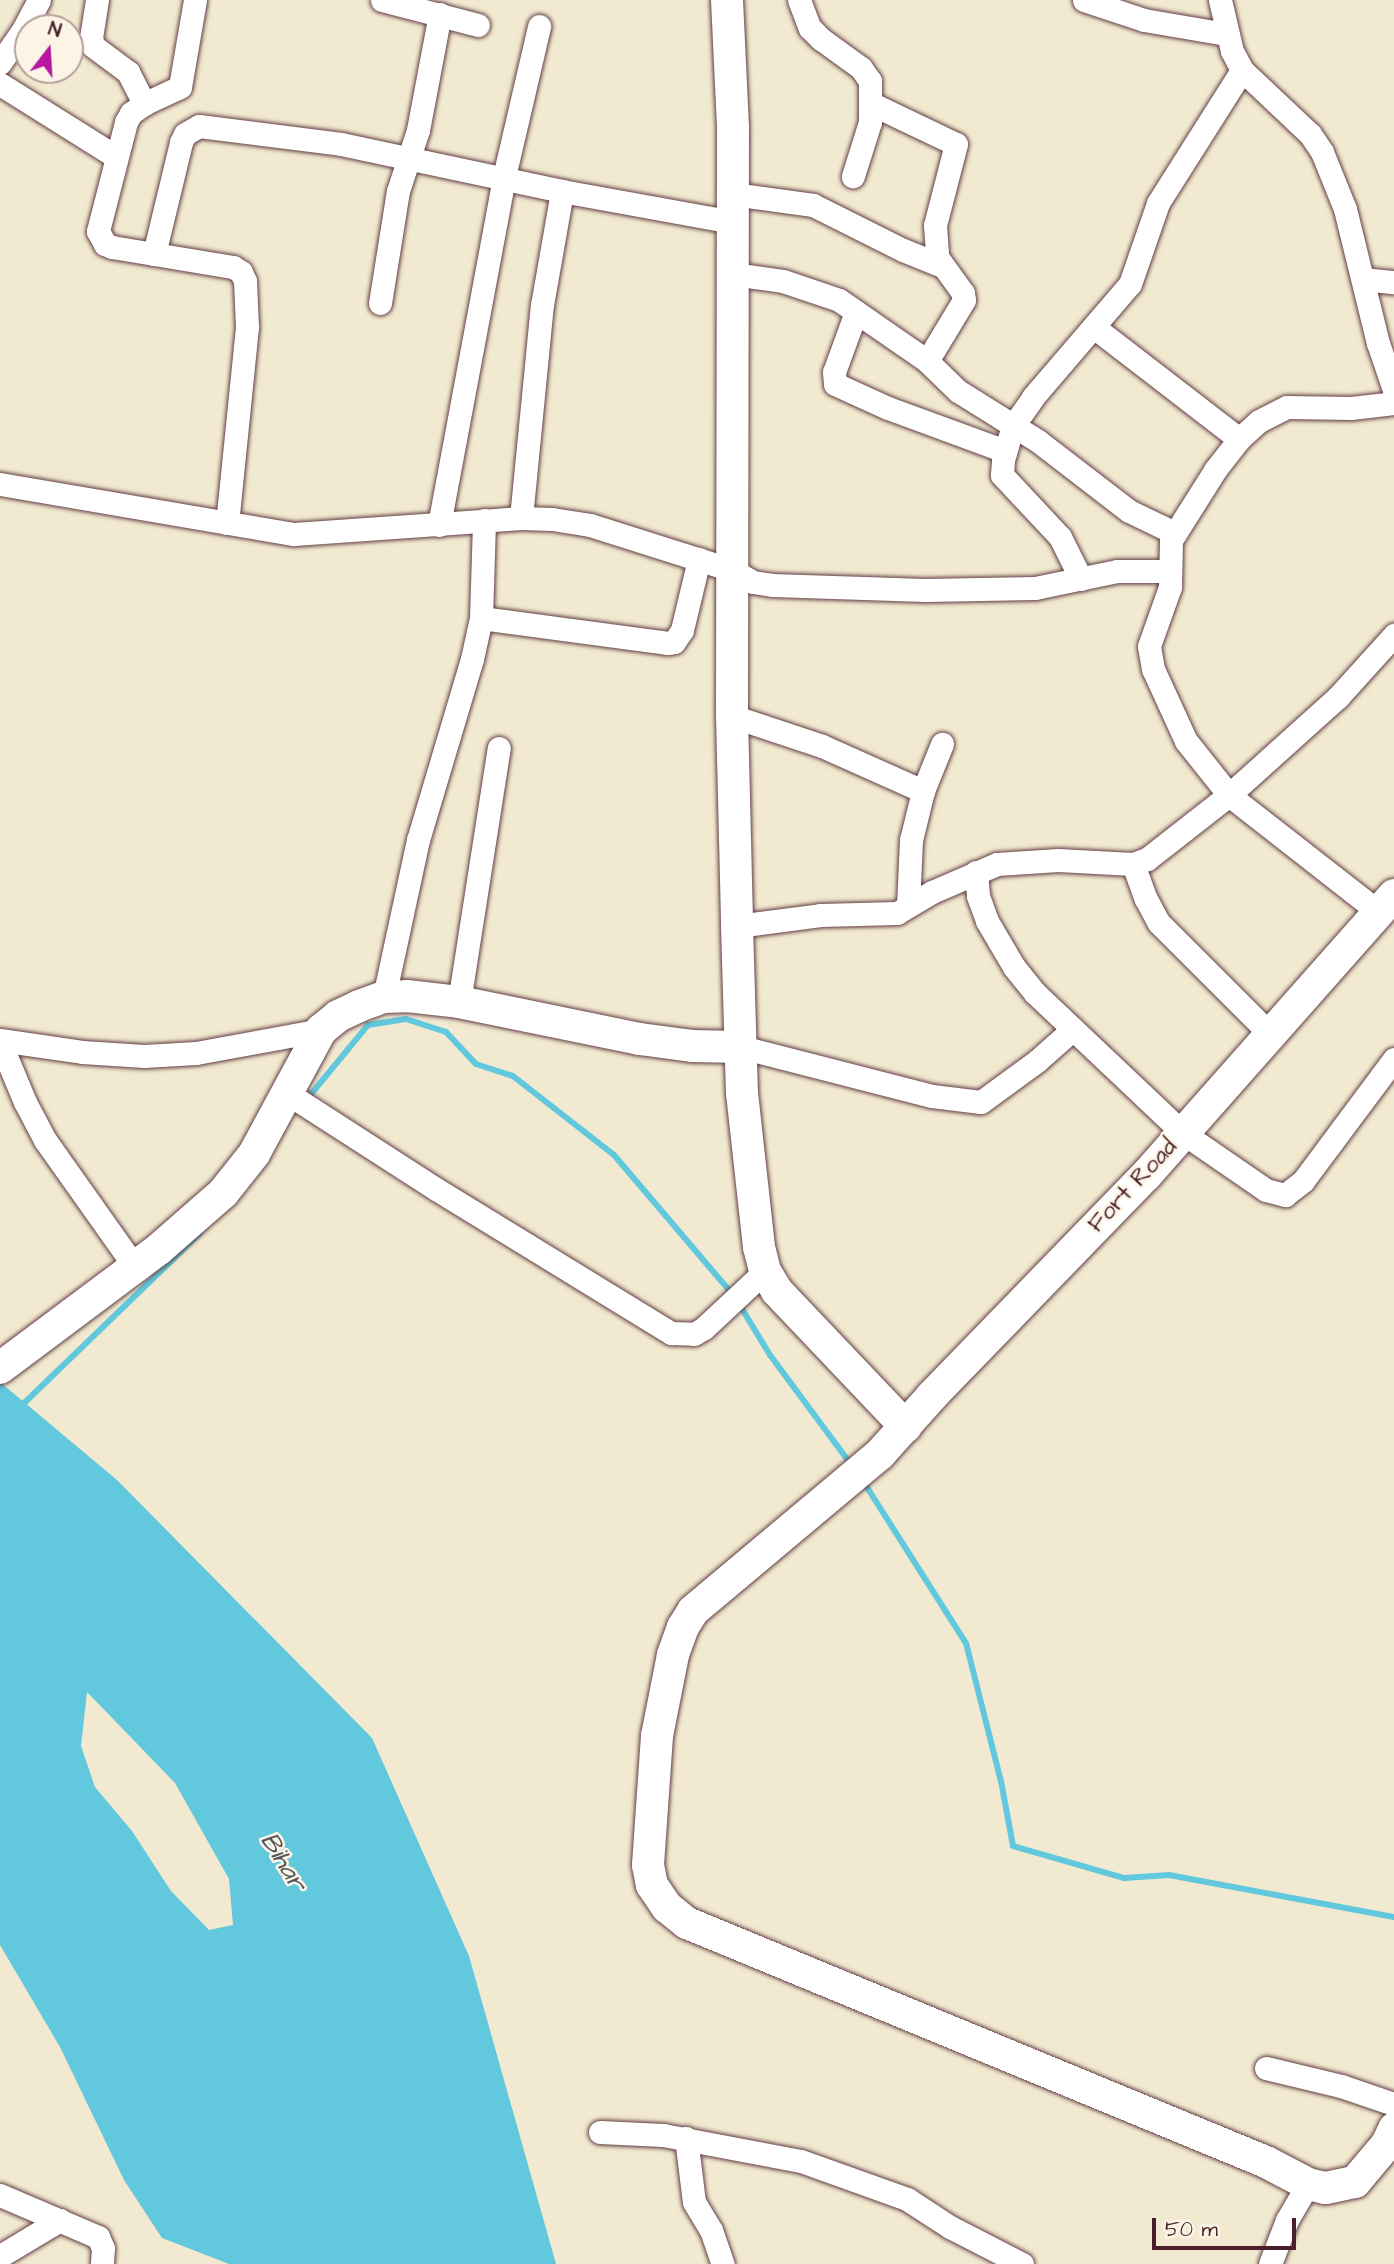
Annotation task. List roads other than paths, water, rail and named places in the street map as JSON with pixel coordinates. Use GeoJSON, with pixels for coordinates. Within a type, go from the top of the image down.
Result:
{"type":"FeatureCollection","features":[{"type":"Feature","properties":{"kind":"street"},"geometry":{"type":"LineString","coordinates":[[0,63],[23,30],[38,0]]}},
{"type":"Feature","properties":{"kind":"street"},"geometry":{"type":"LineString","coordinates":[[97,0],[91,37],[93,46],[128,72],[144,104]]}},
{"type":"Feature","properties":{"kind":"street"},"geometry":{"type":"LineString","coordinates":[[195,0],[180,88],[144,104],[131,113],[125,122],[99,223],[100,239],[112,247],[233,267],[241,272],[245,281],[247,327],[228,523]]}},
{"type":"Feature","properties":{"kind":"street"},"geometry":{"type":"LineString","coordinates":[[382,0],[478,25]]}},
{"type":"Feature","properties":{"kind":"street"},"geometry":{"type":"LineString","coordinates":[[727,0],[733,208],[732,716],[737,926],[741,1047],[759,1247],[765,1272],[794,1311],[906,1427]]}},
{"type":"Feature","properties":{"kind":"street"},"geometry":{"type":"LineString","coordinates":[[799,0],[810,28],[866,74],[873,89],[872,104],[853,176]]}},
{"type":"Feature","properties":{"kind":"street"},"geometry":{"type":"LineString","coordinates":[[1084,0],[1153,22],[1226,34]]}},
{"type":"Feature","properties":{"kind":"street"},"geometry":{"type":"LineString","coordinates":[[1220,0],[1226,34],[1242,70],[1310,134],[1322,152],[1345,209],[1377,343],[1394,390]]}},
{"type":"Feature","properties":{"kind":"street"},"geometry":{"type":"LineString","coordinates":[[380,303],[398,191],[411,158],[440,15]]}},
{"type":"Feature","properties":{"kind":"street"},"geometry":{"type":"LineString","coordinates":[[439,524],[504,177],[539,26]]}},
{"type":"Feature","properties":{"kind":"street"},"geometry":{"type":"LineString","coordinates":[[1081,579],[1060,537],[1005,481],[1001,470],[1013,426],[1033,397],[1095,328],[1130,284],[1158,203],[1242,70]]}},
{"type":"Feature","properties":{"kind":"street"},"geometry":{"type":"LineString","coordinates":[[0,84],[115,156]]}},
{"type":"Feature","properties":{"kind":"street"},"geometry":{"type":"LineString","coordinates":[[872,104],[956,144],[935,225],[940,265]]}},
{"type":"Feature","properties":{"kind":"street"},"geometry":{"type":"LineString","coordinates":[[154,254],[181,142],[191,129],[199,126],[328,142],[562,191],[733,208],[813,205],[903,250],[940,265],[962,293],[964,300],[927,361]]}},
{"type":"Feature","properties":{"kind":"street"},"geometry":{"type":"LineString","coordinates":[[521,518],[542,305],[562,191]]}},
{"type":"Feature","properties":{"kind":"street"},"geometry":{"type":"LineString","coordinates":[[733,274],[803,285],[839,300],[927,361],[958,391],[1013,426],[1129,511],[1175,533]]}},
{"type":"Feature","properties":{"kind":"street"},"geometry":{"type":"LineString","coordinates":[[1363,279],[1394,282]]}},
{"type":"Feature","properties":{"kind":"street"},"geometry":{"type":"LineString","coordinates":[[856,312],[834,372],[835,384],[888,408],[1006,451]]}},
{"type":"Feature","properties":{"kind":"street"},"geometry":{"type":"LineString","coordinates":[[1095,328],[1240,439]]}},
{"type":"Feature","properties":{"kind":"street"},"geometry":{"type":"LineString","coordinates":[[1389,911],[1229,795],[1185,741],[1149,655],[1170,587],[1169,548],[1175,533],[1240,439],[1259,421],[1287,407],[1351,408],[1394,404]]}},
{"type":"Feature","properties":{"kind":"street"},"geometry":{"type":"LineString","coordinates":[[0,484],[294,534],[484,520],[552,519],[590,525],[732,570],[762,584],[926,590],[1035,588],[1116,571],[1169,571]]}},
{"type":"Feature","properties":{"kind":"street"},"geometry":{"type":"LineString","coordinates":[[384,997],[418,840],[472,659],[481,618],[484,520]]}},
{"type":"Feature","properties":{"kind":"street"},"geometry":{"type":"LineString","coordinates":[[481,618],[674,642],[682,630],[699,559]]}},
{"type":"Feature","properties":{"kind":"street"},"geometry":{"type":"LineString","coordinates":[[737,926],[820,915],[897,913],[976,872],[1017,861],[1133,864],[1161,850],[1229,795],[1338,697],[1394,635]]}},
{"type":"Feature","properties":{"kind":"street"},"geometry":{"type":"LineString","coordinates":[[732,716],[822,746],[923,791]]}},
{"type":"Feature","properties":{"kind":"street"},"geometry":{"type":"LineString","coordinates":[[908,906],[911,840],[923,791],[942,744]]}},
{"type":"Feature","properties":{"kind":"street"},"geometry":{"type":"LineString","coordinates":[[459,1002],[499,748]]}},
{"type":"Feature","properties":{"kind":"street"},"geometry":{"type":"LineString","coordinates":[[1133,864],[1146,900],[1159,923],[1271,1035]]}},
{"type":"Feature","properties":{"kind":"street"},"geometry":{"type":"LineString","coordinates":[[976,872],[978,896],[987,921],[1014,967],[1073,1029],[1183,1133],[1266,1190],[1285,1195],[1303,1181],[1394,1059]]}},
{"type":"Feature","properties":{"kind":"street","name":"Fort Road"},"geometry":{"type":"LineString","coordinates":[[1308,2184],[1254,2157],[687,1923],[667,1907],[659,1896],[652,1885],[648,1866],[657,1736],[673,1655],[682,1627],[693,1611],[857,1475],[906,1427],[1389,911]]}},
{"type":"Feature","properties":{"kind":"street"},"geometry":{"type":"LineString","coordinates":[[0,1368],[135,1267],[223,1193],[254,1154],[321,1030],[338,1016],[384,997],[459,1002],[639,1039],[692,1046],[741,1047],[932,1096],[981,1102],[1037,1061],[1073,1029]]}},
{"type":"Feature","properties":{"kind":"street"},"geometry":{"type":"LineString","coordinates":[[135,1267],[46,1140],[25,1102],[0,1041],[82,1052],[144,1056],[196,1053],[321,1030]]}},
{"type":"Feature","properties":{"kind":"street"},"geometry":{"type":"LineString","coordinates":[[287,1093],[436,1189],[671,1333],[694,1334],[704,1328],[765,1272]]}},
{"type":"Feature","properties":{"kind":"street"},"geometry":{"type":"LineString","coordinates":[[1266,2068],[1341,2086],[1394,2104]]}},
{"type":"Feature","properties":{"kind":"street"},"geometry":{"type":"LineString","coordinates":[[600,2132],[686,2138],[766,2152],[890,2191],[950,2227],[1022,2264]]}},
{"type":"Feature","properties":{"kind":"street"},"geometry":{"type":"LineString","coordinates":[[686,2138],[694,2202],[711,2230],[723,2264]]}},
{"type":"Feature","properties":{"kind":"street"},"geometry":{"type":"LineString","coordinates":[[1270,2264],[1287,2220],[1308,2184],[1326,2188],[1355,2182],[1392,2140]]}},
{"type":"Feature","properties":{"kind":"street"},"geometry":{"type":"LineString","coordinates":[[0,2195],[98,2237],[103,2248],[102,2264]]}},
{"type":"Feature","properties":{"kind":"street"},"geometry":{"type":"LineString","coordinates":[[0,2256],[60,2220]]}},
{"type":"Feature","properties":{"kind":"water","name":"Bihar"},"geometry":{"type":"Polygon","coordinates":[[[0,1382],[117,1480],[372,1738],[469,1956],[556,2264],[229,2264],[162,2238],[124,2180],[60,2047],[0,1945],[0,1382]],[[87,1692],[81,1746],[95,1787],[132,1831],[171,1891],[209,1930],[233,1925],[229,1879],[175,1783],[87,1692]]]}},
{"type":"Feature","properties":{"kind":"waterway"},"geometry":{"type":"LineString","coordinates":[[307,1099],[368,1025],[406,1019],[446,1032],[476,1064],[513,1076],[614,1155],[733,1295]]}},
{"type":"Feature","properties":{"kind":"waterway"},"geometry":{"type":"LineString","coordinates":[[19,1408],[200,1233]]}},
{"type":"Feature","properties":{"kind":"waterway"},"geometry":{"type":"LineString","coordinates":[[739,1304],[770,1355],[853,1467]]}},
{"type":"Feature","properties":{"kind":"waterway"},"geometry":{"type":"LineString","coordinates":[[863,1481],[966,1643],[1001,1781],[1013,1846],[1124,1878],[1169,1875],[1394,1917]]}}]}
